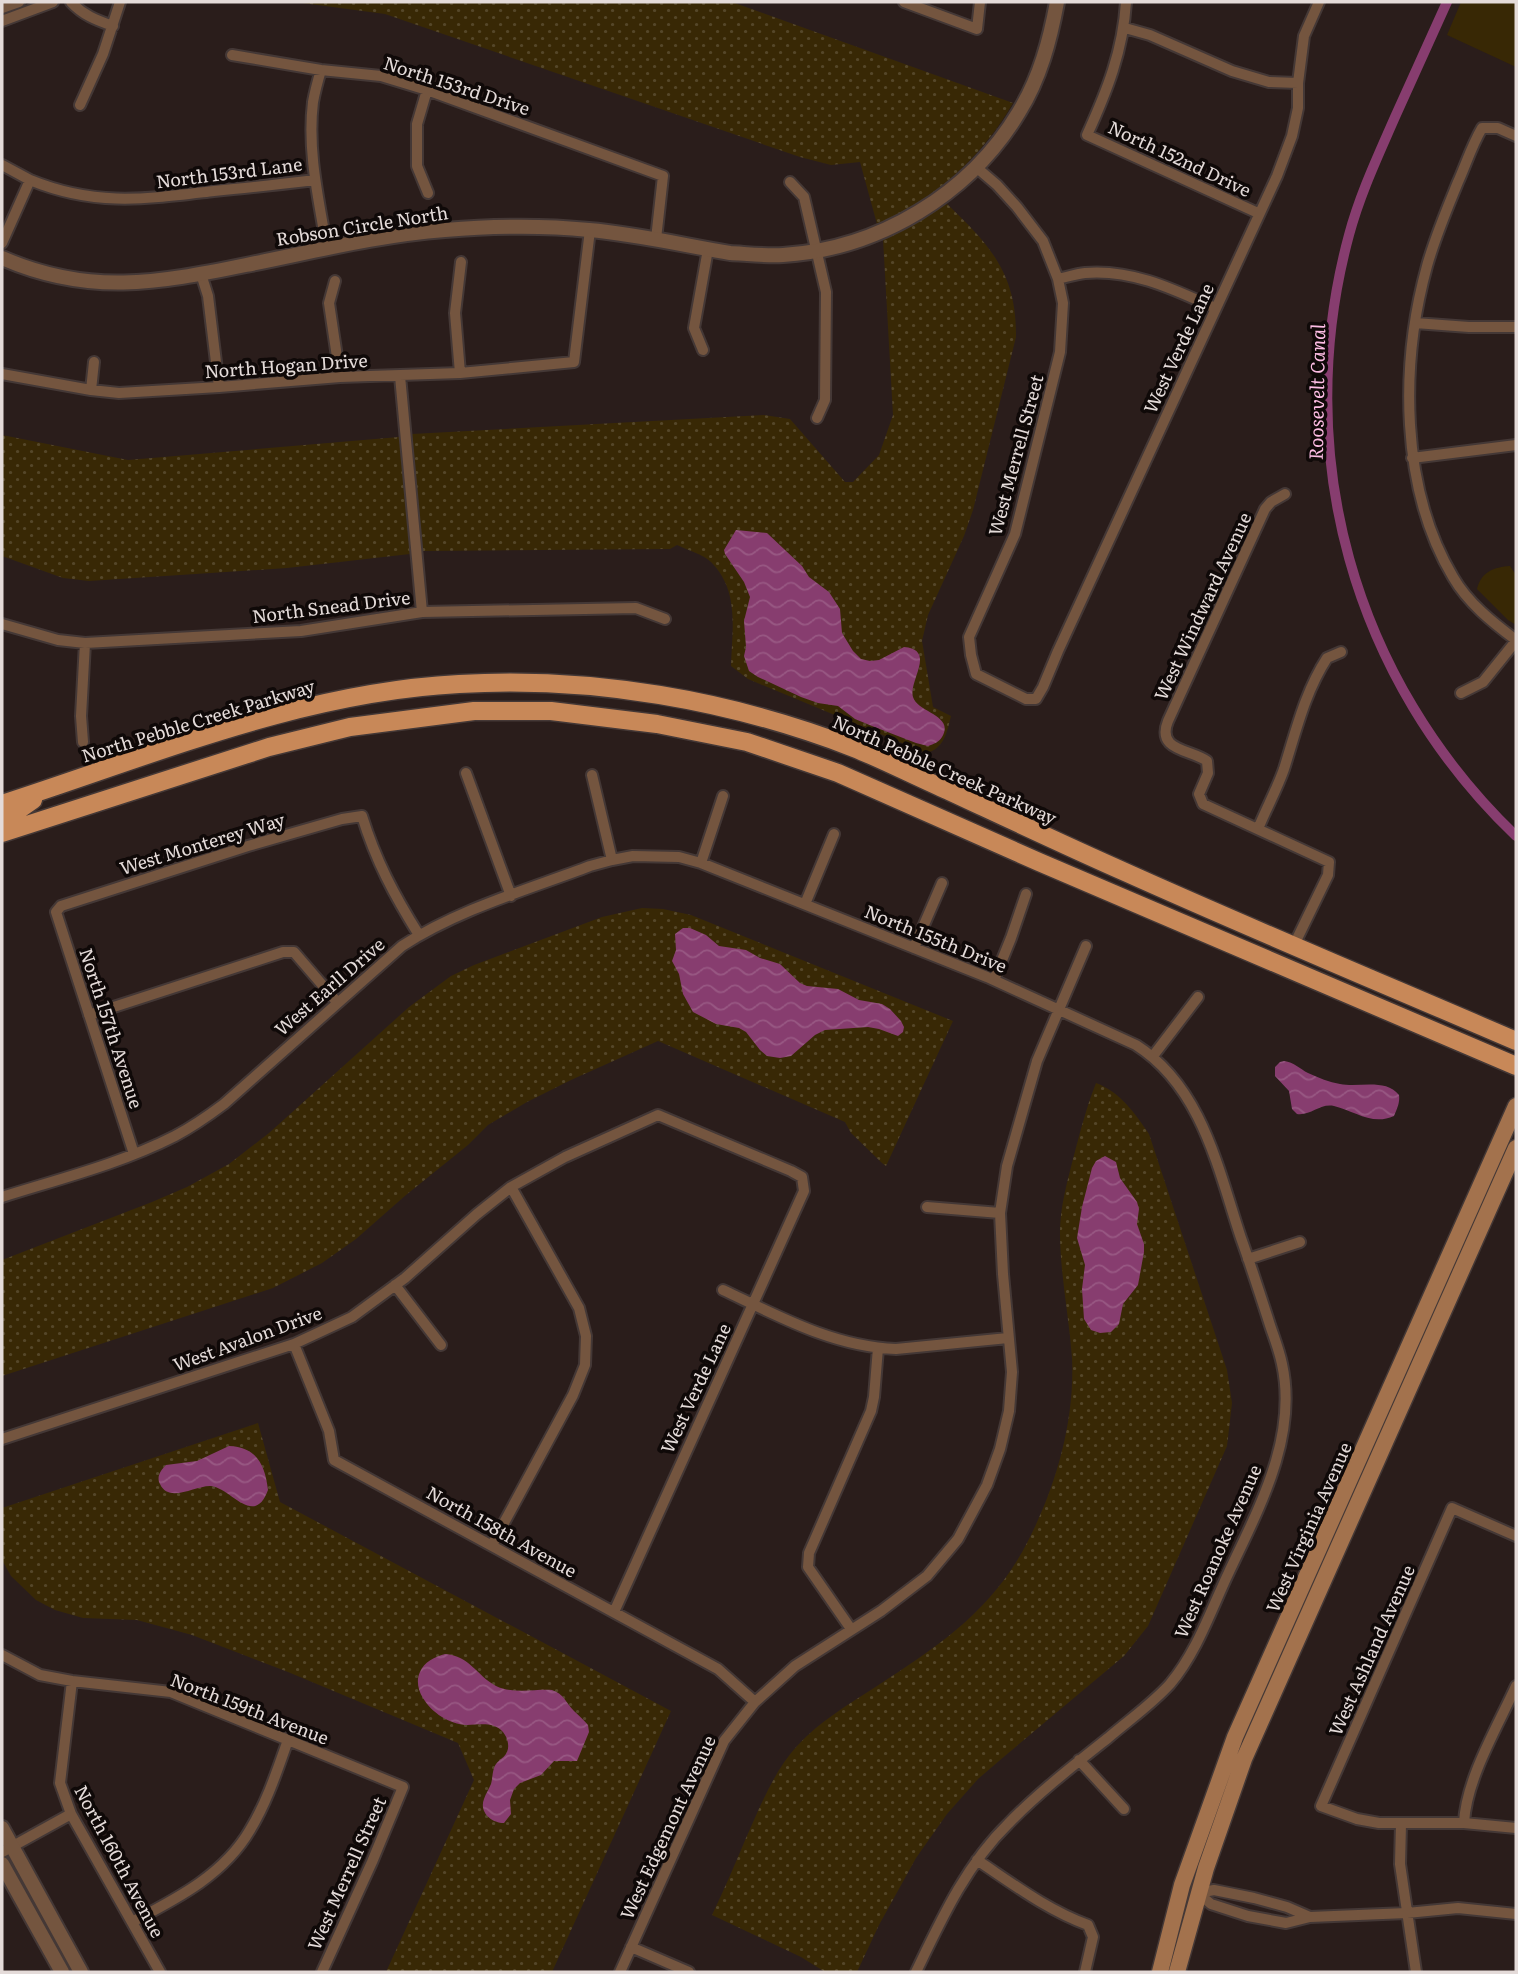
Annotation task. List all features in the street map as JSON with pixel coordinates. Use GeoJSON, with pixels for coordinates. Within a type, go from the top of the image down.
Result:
{"type":"FeatureCollection","features":[{"type":"Feature","properties":{"kind":"main road","name":"North Pebble Creek Parkway"},"geometry":{"type":"LineString","coordinates":[[2,804],[242,725],[327,701],[458,684],[524,683],[635,691],[735,710],[776,721],[877,758],[1050,838],[1516,1041]]}},
{"type":"Feature","properties":{"kind":"main road"},"geometry":{"type":"LineString","coordinates":[[2,833],[219,762],[350,727],[474,711],[551,711],[657,724],[770,748],[861,782],[1039,862],[1516,1066]]}},
{"type":"Feature","properties":{"kind":"main road"},"geometry":{"type":"LineString","coordinates":[[2,818],[32,803],[39,792]]}},
{"type":"Feature","properties":{"kind":"main road"},"geometry":{"type":"LineString","coordinates":[[1039,862],[1050,838]]}},
{"type":"Feature","properties":{"kind":"main road"},"geometry":{"type":"LineString","coordinates":[[1285,967],[1294,945]]}},
{"type":"Feature","properties":{"kind":"main road","name":"West Virginia Avenue"},"geometry":{"type":"LineString","coordinates":[[1160,1972],[1182,1885],[1235,1737],[1516,1107]]}},
{"type":"Feature","properties":{"kind":"main road","name":"West Virginia Avenue"},"geometry":{"type":"LineString","coordinates":[[1177,1972],[1222,1818],[1265,1708],[1516,1148]]}},
{"type":"Feature","properties":{"kind":"street"},"geometry":{"type":"LineString","coordinates":[[2,8],[19,2]]}},
{"type":"Feature","properties":{"kind":"street"},"geometry":{"type":"LineString","coordinates":[[2,21],[53,2]]}},
{"type":"Feature","properties":{"kind":"street"},"geometry":{"type":"LineString","coordinates":[[71,2],[92,19],[113,26]]}},
{"type":"Feature","properties":{"kind":"street"},"geometry":{"type":"LineString","coordinates":[[80,105],[103,54],[120,2]]}},
{"type":"Feature","properties":{"kind":"street"},"geometry":{"type":"LineString","coordinates":[[904,2],[978,29],[980,2]]}},
{"type":"Feature","properties":{"kind":"street","name":"Robson Circle North"},"geometry":{"type":"LineString","coordinates":[[2,258],[46,274],[92,282],[150,282],[419,232],[447,230],[526,227],[590,230],[730,253],[769,255],[851,243],[885,230],[936,201],[976,167],[1009,128],[1028,96],[1049,43],[1057,2]]}},
{"type":"Feature","properties":{"kind":"street"},"geometry":{"type":"LineString","coordinates":[[1126,2],[1125,28],[1150,35],[1232,71],[1269,82],[1298,83]]}},
{"type":"Feature","properties":{"kind":"street","name":"West Verde Lane"},"geometry":{"type":"LineString","coordinates":[[1036,699],[1276,176],[1292,136],[1298,108],[1304,36],[1320,2]]}},
{"type":"Feature","properties":{"kind":"street","name":"North 152nd Drive"},"geometry":{"type":"LineString","coordinates":[[1125,28],[1105,96],[1087,135],[1258,213]]}},
{"type":"Feature","properties":{"kind":"street","name":"North 153rd Drive"},"geometry":{"type":"LineString","coordinates":[[232,54],[321,70],[381,76],[663,176],[656,239]]}},
{"type":"Feature","properties":{"kind":"street"},"geometry":{"type":"LineString","coordinates":[[321,70],[313,100],[312,128],[315,180],[327,249]]}},
{"type":"Feature","properties":{"kind":"street"},"geometry":{"type":"LineString","coordinates":[[426,90],[417,124],[417,166],[428,192]]}},
{"type":"Feature","properties":{"kind":"street"},"geometry":{"type":"LineString","coordinates":[[1461,693],[1483,682],[1516,641],[1488,619],[1453,578],[1427,520],[1419,496],[1412,458],[1411,361],[1415,323],[1426,268],[1437,232],[1482,128],[1497,128],[1516,136]]}},
{"type":"Feature","properties":{"kind":"street","name":"North 153rd Lane"},"geometry":{"type":"LineString","coordinates":[[2,165],[30,180],[70,194],[127,200],[315,180]]}},
{"type":"Feature","properties":{"kind":"street","name":"West Merrell Street"},"geometry":{"type":"LineString","coordinates":[[976,167],[998,185],[1043,241],[1058,279],[1063,303],[1060,352],[1014,534],[969,637],[976,674],[1027,699],[1036,699]]}},
{"type":"Feature","properties":{"kind":"street"},"geometry":{"type":"LineString","coordinates":[[2,243],[30,180]]}},
{"type":"Feature","properties":{"kind":"street"},"geometry":{"type":"LineString","coordinates":[[790,182],[804,197],[826,292],[825,400],[817,418]]}},
{"type":"Feature","properties":{"kind":"street","name":"North Hogan Drive"},"geometry":{"type":"LineString","coordinates":[[2,374],[119,393],[340,377],[460,373],[574,362],[590,230]]}},
{"type":"Feature","properties":{"kind":"street"},"geometry":{"type":"LineString","coordinates":[[703,349],[694,328],[708,249]]}},
{"type":"Feature","properties":{"kind":"street"},"geometry":{"type":"LineString","coordinates":[[460,373],[455,313],[461,262]]}},
{"type":"Feature","properties":{"kind":"street"},"geometry":{"type":"LineString","coordinates":[[201,274],[208,296],[219,387]]}},
{"type":"Feature","properties":{"kind":"street"},"geometry":{"type":"LineString","coordinates":[[1058,279],[1085,274],[1136,276],[1215,308]]}},
{"type":"Feature","properties":{"kind":"street"},"geometry":{"type":"LineString","coordinates":[[335,281],[329,303],[340,377]]}},
{"type":"Feature","properties":{"kind":"street"},"geometry":{"type":"LineString","coordinates":[[1415,323],[1516,327]]}},
{"type":"Feature","properties":{"kind":"street"},"geometry":{"type":"LineString","coordinates":[[91,390],[94,362]]}},
{"type":"Feature","properties":{"kind":"street"},"geometry":{"type":"LineString","coordinates":[[400,376],[422,612]]}},
{"type":"Feature","properties":{"kind":"street"},"geometry":{"type":"LineString","coordinates":[[1412,458],[1516,445]]}},
{"type":"Feature","properties":{"kind":"street","name":"West Windward Avenue"},"geometry":{"type":"LineString","coordinates":[[1258,829],[1207,807],[1200,800],[1201,788],[1208,773],[1207,761],[1172,746],[1167,741],[1165,729],[1265,509],[1285,494]]}},
{"type":"Feature","properties":{"kind":"street","name":"North Snead Drive"},"geometry":{"type":"LineString","coordinates":[[2,624],[58,640],[85,643],[301,631],[422,612],[636,608],[665,619]]}},
{"type":"Feature","properties":{"kind":"street"},"geometry":{"type":"LineString","coordinates":[[83,742],[81,716],[85,643]]}},
{"type":"Feature","properties":{"kind":"street"},"geometry":{"type":"LineString","coordinates":[[1294,945],[1328,875],[1329,862],[1258,829],[1283,772],[1308,694],[1327,658],[1341,652]]}},
{"type":"Feature","properties":{"kind":"street"},"geometry":{"type":"LineString","coordinates":[[466,773],[511,896]]}},
{"type":"Feature","properties":{"kind":"street"},"geometry":{"type":"LineString","coordinates":[[592,775],[612,860]]}},
{"type":"Feature","properties":{"kind":"street"},"geometry":{"type":"LineString","coordinates":[[701,863],[723,796]]}},
{"type":"Feature","properties":{"kind":"street","name":"West Monterey Way"},"geometry":{"type":"LineString","coordinates":[[56,912],[61,906],[248,846],[313,826],[362,816],[384,875],[419,935]]}},
{"type":"Feature","properties":{"kind":"street"},"geometry":{"type":"LineString","coordinates":[[805,904],[834,834]]}},
{"type":"Feature","properties":{"kind":"street","name":"West Earll Drive"},"geometry":{"type":"LineString","coordinates":[[2,1197],[134,1154],[177,1135],[224,1104],[337,1002],[402,946],[419,935],[463,914],[612,860],[655,856],[701,863]]}},
{"type":"Feature","properties":{"kind":"street","name":"North 155th Drive"},"geometry":{"type":"LineString","coordinates":[[701,863],[993,980],[1136,1045],[1153,1056]]}},
{"type":"Feature","properties":{"kind":"street"},"geometry":{"type":"LineString","coordinates":[[914,948],[942,883]]}},
{"type":"Feature","properties":{"kind":"street"},"geometry":{"type":"LineString","coordinates":[[993,980],[1026,894]]}},
{"type":"Feature","properties":{"kind":"street","name":"North 157th Avenue"},"geometry":{"type":"LineString","coordinates":[[56,912],[134,1154]]}},
{"type":"Feature","properties":{"kind":"street","name":"West Edgemont Avenue"},"geometry":{"type":"LineString","coordinates":[[620,1972],[724,1741],[755,1702],[795,1666],[881,1611],[927,1576],[958,1539],[987,1485],[1000,1449],[1009,1411],[1012,1372],[1000,1213],[1007,1166],[1032,1074],[1086,946]]}},
{"type":"Feature","properties":{"kind":"street"},"geometry":{"type":"LineString","coordinates":[[89,1015],[283,951],[294,952],[337,1002]]}},
{"type":"Feature","properties":{"kind":"street"},"geometry":{"type":"LineString","coordinates":[[1153,1056],[1198,997]]}},
{"type":"Feature","properties":{"kind":"street","name":"West Roanoke Avenue"},"geometry":{"type":"LineString","coordinates":[[916,1972],[944,1912],[977,1860],[1007,1824],[1079,1760],[1150,1703],[1170,1683],[1189,1657],[1260,1504],[1277,1457],[1285,1418],[1282,1364],[1199,1117],[1178,1083],[1153,1056]]}},
{"type":"Feature","properties":{"kind":"street","name":"West Verde Lane"},"geometry":{"type":"LineString","coordinates":[[614,1612],[804,1191],[802,1177],[658,1115]]}},
{"type":"Feature","properties":{"kind":"street","name":"West Avalon Drive"},"geometry":{"type":"LineString","coordinates":[[2,1439],[294,1344],[352,1317],[395,1286],[511,1187],[565,1157],[658,1115]]}},
{"type":"Feature","properties":{"kind":"street"},"geometry":{"type":"LineString","coordinates":[[492,1545],[585,1365],[586,1336],[579,1308],[511,1187]]}},
{"type":"Feature","properties":{"kind":"street"},"geometry":{"type":"LineString","coordinates":[[927,1207],[1000,1213]]}},
{"type":"Feature","properties":{"kind":"street"},"geometry":{"type":"LineString","coordinates":[[1248,1259],[1300,1242]]}},
{"type":"Feature","properties":{"kind":"street"},"geometry":{"type":"LineString","coordinates":[[395,1286],[441,1345]]}},
{"type":"Feature","properties":{"kind":"street"},"geometry":{"type":"LineString","coordinates":[[723,1290],[819,1333],[845,1342],[878,1348],[896,1349],[1008,1338]]}},
{"type":"Feature","properties":{"kind":"street","name":"North 158th Avenue"},"geometry":{"type":"LineString","coordinates":[[294,1344],[329,1431],[334,1460],[718,1669],[755,1702]]}},
{"type":"Feature","properties":{"kind":"street"},"geometry":{"type":"LineString","coordinates":[[852,1629],[808,1567],[809,1553],[871,1412],[878,1348]]}},
{"type":"Feature","properties":{"kind":"street","name":"West Ashland Avenue"},"geometry":{"type":"LineString","coordinates":[[1401,1824],[1357,1819],[1321,1806],[1452,1508],[1516,1536]]}},
{"type":"Feature","properties":{"kind":"street","name":"North 159th Avenue"},"geometry":{"type":"LineString","coordinates":[[2,1656],[40,1675],[171,1692],[402,1787]]}},
{"type":"Feature","properties":{"kind":"street","name":"North 160th Avenue"},"geometry":{"type":"LineString","coordinates":[[72,1681],[60,1783],[71,1814],[160,1972]]}},
{"type":"Feature","properties":{"kind":"street"},"geometry":{"type":"LineString","coordinates":[[1464,1823],[1464,1808],[1471,1784],[1516,1686]]}},
{"type":"Feature","properties":{"kind":"street"},"geometry":{"type":"LineString","coordinates":[[132,1922],[179,1898],[225,1862],[249,1832],[265,1802],[288,1740]]}},
{"type":"Feature","properties":{"kind":"street"},"geometry":{"type":"LineString","coordinates":[[1079,1760],[1124,1810]]}},
{"type":"Feature","properties":{"kind":"street","name":"West Merrell Street"},"geometry":{"type":"LineString","coordinates":[[322,1972],[372,1862],[402,1787]]}},
{"type":"Feature","properties":{"kind":"street"},"geometry":{"type":"LineString","coordinates":[[7,1849],[71,1814]]}},
{"type":"Feature","properties":{"kind":"street"},"geometry":{"type":"LineString","coordinates":[[1416,1972],[1400,1864],[1401,1824],[1464,1823],[1516,1828]]}},
{"type":"Feature","properties":{"kind":"street"},"geometry":{"type":"LineString","coordinates":[[2,1828],[7,1849],[80,1972]]}},
{"type":"Feature","properties":{"kind":"street"},"geometry":{"type":"LineString","coordinates":[[977,1860],[1033,1898],[1088,1925],[1093,1937],[1086,1972]]}},
{"type":"Feature","properties":{"kind":"street"},"geometry":{"type":"LineString","coordinates":[[2,1864],[62,1972]]}},
{"type":"Feature","properties":{"kind":"street"},"geometry":{"type":"LineString","coordinates":[[1198,1893],[1214,1889],[1260,1899],[1310,1917]]}},
{"type":"Feature","properties":{"kind":"street"},"geometry":{"type":"LineString","coordinates":[[1198,1893],[1211,1904],[1286,1923],[1310,1917],[1458,1908],[1516,1914]]}},
{"type":"Feature","properties":{"kind":"street"},"geometry":{"type":"LineString","coordinates":[[1255,1917],[1260,1899]]}},
{"type":"Feature","properties":{"kind":"street"},"geometry":{"type":"LineString","coordinates":[[631,1947],[689,1972]]}},
{"type":"Feature","properties":{"kind":"shaded area"},"geometry":{"type":"Polygon","coordinates":[[[295,2],[732,2],[1013,103],[987,141],[955,175],[918,203],[877,224],[860,162],[831,165],[800,157],[385,14],[295,2]]]}},
{"type":"Feature","properties":{"kind":"shaded area"},"geometry":{"type":"Polygon","coordinates":[[[1461,2],[1516,2],[1516,67],[1447,35],[1461,2]]]}},
{"type":"Feature","properties":{"kind":"shaded area"},"geometry":{"type":"Polygon","coordinates":[[[947,204],[976,233],[998,262],[1012,295],[1016,337],[973,510],[928,615],[922,641],[933,707],[951,716],[944,739],[937,748],[926,753],[748,679],[731,666],[733,625],[726,585],[708,559],[677,545],[670,549],[423,551],[412,434],[764,415],[790,419],[845,482],[853,482],[879,455],[893,415],[883,239],[947,204]]]}},
{"type":"Feature","properties":{"kind":"shaded area"},"geometry":{"type":"Polygon","coordinates":[[[2,435],[128,460],[399,437],[410,554],[287,568],[89,581],[63,578],[2,556],[2,435]]]}},
{"type":"Feature","properties":{"kind":"shaded area"},"geometry":{"type":"Polygon","coordinates":[[[1510,566],[1516,575],[1516,625],[1477,589],[1482,578],[1489,572],[1510,566]]]}},
{"type":"Feature","properties":{"kind":"shaded area"},"geometry":{"type":"Polygon","coordinates":[[[642,908],[691,915],[953,1021],[886,1166],[851,1133],[845,1122],[658,1041],[571,1080],[488,1125],[356,1239],[322,1263],[273,1288],[2,1376],[2,1260],[152,1202],[229,1164],[269,1133],[409,1007],[451,976],[602,917],[642,908]]]}},
{"type":"Feature","properties":{"kind":"shaded area"},"geometry":{"type":"Polygon","coordinates":[[[1096,1083],[1120,1098],[1149,1134],[1227,1370],[1232,1403],[1227,1446],[1148,1626],[1124,1656],[978,1779],[947,1814],[916,1858],[857,1972],[825,1972],[801,1957],[712,1915],[774,1778],[797,1746],[845,1706],[922,1656],[963,1624],[998,1587],[1014,1565],[1038,1520],[1062,1452],[1072,1382],[1072,1358],[1061,1264],[1061,1213],[1078,1140],[1096,1083]]]}},
{"type":"Feature","properties":{"kind":"shaded area"},"geometry":{"type":"Polygon","coordinates":[[[258,1423],[280,1502],[671,1711],[552,1972],[386,1972],[474,1780],[458,1743],[192,1635],[137,1620],[83,1618],[55,1610],[36,1600],[11,1576],[2,1560],[2,1508],[258,1423]]]}},
{"type":"Feature","properties":{"kind":"water"},"geometry":{"type":"Polygon","coordinates":[[[736,530],[767,533],[802,566],[809,577],[829,592],[840,609],[842,633],[861,659],[879,660],[904,647],[914,649],[919,654],[913,697],[921,707],[944,724],[945,730],[939,740],[928,746],[916,743],[855,719],[838,706],[801,697],[749,671],[744,656],[744,621],[750,597],[724,550],[736,530]]]}},
{"type":"Feature","properties":{"kind":"water"},"geometry":{"type":"Polygon","coordinates":[[[683,928],[706,935],[719,946],[746,950],[780,964],[807,986],[838,989],[859,1000],[882,1004],[901,1021],[903,1032],[898,1036],[868,1027],[825,1030],[815,1035],[791,1056],[767,1056],[746,1032],[716,1024],[693,1012],[683,994],[679,974],[672,961],[676,950],[675,934],[683,928]]]}},
{"type":"Feature","properties":{"kind":"water"},"geometry":{"type":"Polygon","coordinates":[[[1284,1061],[1332,1082],[1379,1085],[1393,1090],[1399,1095],[1394,1116],[1371,1119],[1334,1106],[1297,1114],[1292,1109],[1289,1091],[1275,1076],[1275,1067],[1284,1061]]]}},
{"type":"Feature","properties":{"kind":"water"},"geometry":{"type":"Polygon","coordinates":[[[1105,1156],[1116,1162],[1120,1178],[1137,1202],[1137,1224],[1144,1252],[1138,1285],[1123,1304],[1119,1324],[1111,1332],[1100,1333],[1091,1330],[1084,1319],[1082,1289],[1085,1265],[1077,1238],[1092,1168],[1096,1161],[1105,1156]]]}},
{"type":"Feature","properties":{"kind":"water"},"geometry":{"type":"Polygon","coordinates":[[[229,1446],[239,1447],[253,1454],[262,1465],[268,1490],[256,1506],[242,1503],[211,1486],[170,1493],[160,1484],[159,1476],[166,1465],[197,1461],[229,1446]]]}},
{"type":"Feature","properties":{"kind":"water"},"geometry":{"type":"Polygon","coordinates":[[[445,1654],[461,1658],[496,1686],[516,1691],[552,1690],[562,1696],[588,1725],[589,1732],[577,1761],[554,1761],[541,1775],[520,1783],[514,1789],[510,1800],[511,1814],[504,1823],[487,1816],[483,1804],[495,1766],[508,1749],[504,1734],[490,1725],[460,1724],[442,1717],[431,1708],[420,1692],[418,1678],[422,1668],[430,1660],[445,1654]]]}},
{"type":"Feature","properties":{"kind":"waterway","name":"Roosevelt Canal"},"geometry":{"type":"LineString","coordinates":[[1447,2],[1376,161],[1349,235],[1333,317],[1327,399],[1333,480],[1349,559],[1376,635],[1413,707],[1460,774],[1516,836]]}}]}
